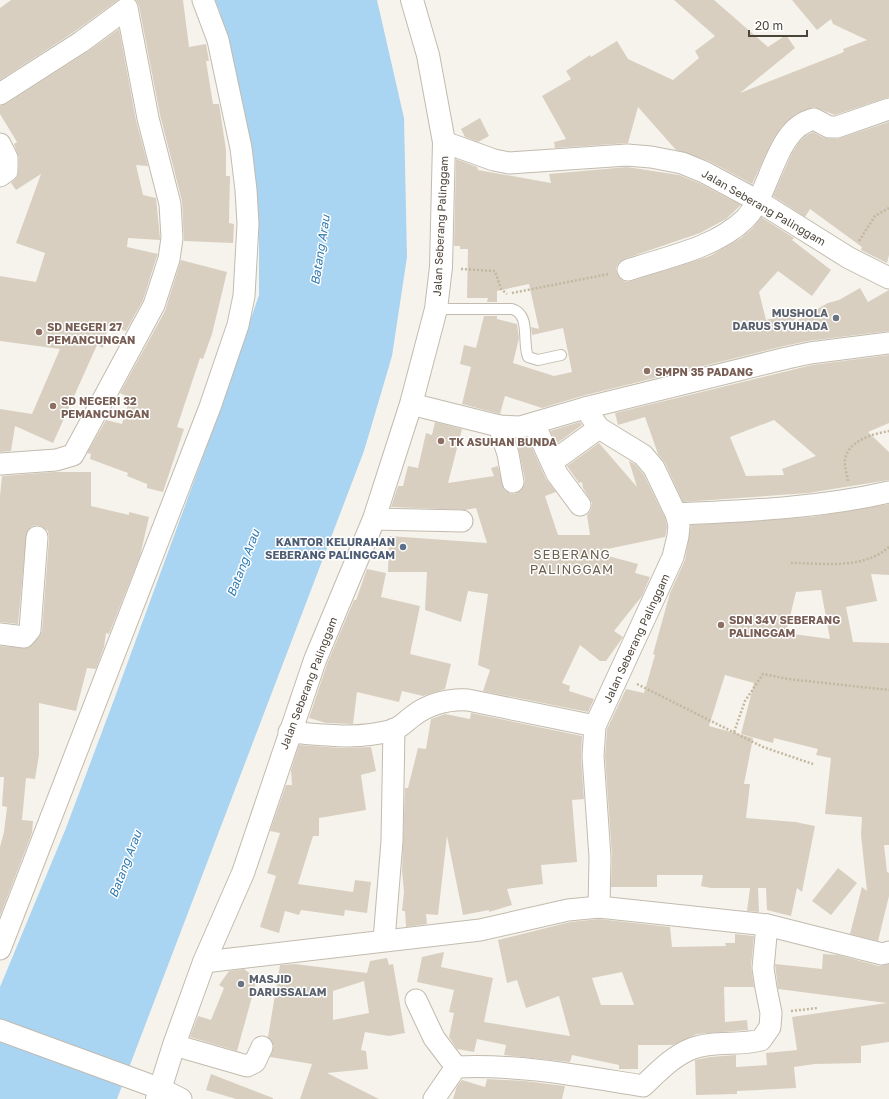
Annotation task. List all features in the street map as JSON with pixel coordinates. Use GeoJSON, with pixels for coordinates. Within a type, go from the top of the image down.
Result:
{"type":"FeatureCollection","features":[{"type":"Feature","properties":{"kind":"street"},"geometry":{"type":"LineString","coordinates":[[0,949],[210,407],[238,325],[244,296],[248,224],[246,190],[242,155],[218,40],[203,0]]}},
{"type":"Feature","properties":{"kind":"street","name":"Jalan Seberang Palinggam"},"geometry":{"type":"LineString","coordinates":[[153,1090],[174,1044],[204,962],[243,873],[289,732],[315,660],[374,519],[411,404],[436,309],[441,267],[444,142],[428,56],[412,0]]}},
{"type":"Feature","properties":{"kind":"street"},"geometry":{"type":"LineString","coordinates":[[0,94],[81,42],[128,4],[148,118],[170,204],[172,238],[169,259],[154,305],[73,455],[56,460],[0,464]]}},
{"type":"Feature","properties":{"kind":"street"},"geometry":{"type":"LineString","coordinates":[[628,270],[700,246],[722,236],[745,218],[758,201],[786,140],[796,128],[814,119],[829,127],[837,127],[889,109]]}},
{"type":"Feature","properties":{"kind":"street","name":"Jalan Seberang Palinggam"},"geometry":{"type":"LineString","coordinates":[[444,142],[494,160],[509,163],[627,155],[666,159],[694,167],[758,201],[849,258],[889,278]]}},
{"type":"Feature","properties":{"kind":"street"},"geometry":{"type":"LineString","coordinates":[[0,144],[7,158],[8,167],[4,175],[0,176]]}},
{"type":"Feature","properties":{"kind":"street"},"geometry":{"type":"LineString","coordinates":[[411,404],[512,428],[534,424],[585,408],[810,353],[889,343]]}},
{"type":"Feature","properties":{"kind":"street","name":"Jalan Seberang Palinggam"},"geometry":{"type":"LineString","coordinates":[[585,408],[599,428],[649,460],[676,514],[678,525],[678,536],[673,557],[595,726],[593,756],[600,857],[599,907]]}},
{"type":"Feature","properties":{"kind":"street"},"geometry":{"type":"LineString","coordinates":[[534,424],[562,483],[580,505]]}},
{"type":"Feature","properties":{"kind":"street"},"geometry":{"type":"LineString","coordinates":[[499,426],[506,448],[513,482]]}},
{"type":"Feature","properties":{"kind":"street"},"geometry":{"type":"LineString","coordinates":[[552,462],[599,428]]}},
{"type":"Feature","properties":{"kind":"street"},"geometry":{"type":"LineString","coordinates":[[676,514],[756,510],[852,500],[889,492]]}},
{"type":"Feature","properties":{"kind":"street"},"geometry":{"type":"LineString","coordinates":[[374,519],[462,520]]}},
{"type":"Feature","properties":{"kind":"street"},"geometry":{"type":"LineString","coordinates":[[0,634],[24,637],[30,630],[37,538]]}},
{"type":"Feature","properties":{"kind":"street"},"geometry":{"type":"LineString","coordinates":[[289,732],[349,738],[394,729],[415,714],[429,707],[454,700],[468,700],[595,726]]}},
{"type":"Feature","properties":{"kind":"street"},"geometry":{"type":"LineString","coordinates":[[384,940],[392,842],[394,729]]}},
{"type":"Feature","properties":{"kind":"street"},"geometry":{"type":"LineString","coordinates":[[204,962],[480,930],[568,910],[599,907],[767,925],[882,954],[889,952]]}},
{"type":"Feature","properties":{"kind":"street"},"geometry":{"type":"LineString","coordinates":[[456,1067],[478,1066],[536,1069],[644,1092],[675,1058],[692,1048],[729,1042],[751,1042],[761,1040],[770,1027],[771,1013],[763,968],[767,925]]}},
{"type":"Feature","properties":{"kind":"street"},"geometry":{"type":"LineString","coordinates":[[416,1000],[434,1038],[456,1067]]}},
{"type":"Feature","properties":{"kind":"street"},"geometry":{"type":"LineString","coordinates":[[0,1030],[153,1090],[181,1099]]}},
{"type":"Feature","properties":{"kind":"street"},"geometry":{"type":"LineString","coordinates":[[174,1044],[248,1066],[255,1062],[262,1047]]}},
{"type":"Feature","properties":{"kind":"street"},"geometry":{"type":"LineString","coordinates":[[434,1099],[456,1067]]}},
{"type":"Feature","properties":{"kind":"lane"},"geometry":{"type":"LineString","coordinates":[[436,309],[512,309],[518,311],[523,317],[528,357],[538,360],[561,355]]}},
{"type":"Feature","properties":{"kind":"path"},"geometry":{"type":"LineString","coordinates":[[849,258],[875,216],[889,208]]}},
{"type":"Feature","properties":{"kind":"path"},"geometry":{"type":"LineString","coordinates":[[441,267],[495,271],[501,289],[508,294],[628,270]]}},
{"type":"Feature","properties":{"kind":"path"},"geometry":{"type":"LineString","coordinates":[[852,500],[845,465],[847,453],[866,437],[889,431]]}},
{"type":"Feature","properties":{"kind":"path"},"geometry":{"type":"LineString","coordinates":[[791,564],[855,562],[881,554],[889,546]]}},
{"type":"Feature","properties":{"kind":"path"},"geometry":{"type":"LineString","coordinates":[[734,732],[745,701],[763,674],[788,679],[889,690]]}},
{"type":"Feature","properties":{"kind":"path"},"geometry":{"type":"LineString","coordinates":[[618,675],[763,747],[813,764]]}},
{"type":"Feature","properties":{"kind":"path"},"geometry":{"type":"LineString","coordinates":[[771,1013],[818,1008]]}},
{"type":"Feature","properties":{"kind":"water","name":"Batang Arau"},"geometry":{"type":"Polygon","coordinates":[[[215,0],[377,0],[404,118],[407,257],[392,356],[364,451],[117,1099],[0,1099],[0,987],[66,828],[208,443],[259,295],[259,242],[249,158],[220,12],[215,0]]]}},
{"type":"Feature","properties":{"kind":"building"},"geometry":{"type":"Polygon","coordinates":[[[11,0],[118,0],[74,32],[0,80],[0,8],[11,0]]]}},
{"type":"Feature","properties":{"kind":"building"},"geometry":{"type":"Polygon","coordinates":[[[136,0],[183,0],[189,47],[206,44],[209,61],[206,61],[213,104],[219,104],[226,150],[226,176],[230,176],[229,223],[234,224],[233,243],[184,241],[182,201],[160,115],[139,6],[136,0]]]}},
{"type":"Feature","properties":{"kind":"building"},"geometry":{"type":"Polygon","coordinates":[[[674,0],[714,0],[768,47],[786,35],[795,48],[740,93],[844,52],[843,49],[867,40],[833,24],[831,19],[817,30],[792,0],[889,0],[889,97],[835,115],[814,107],[796,114],[782,126],[772,141],[752,184],[709,161],[676,150],[638,107],[628,143],[555,148],[554,142],[566,139],[542,96],[571,79],[566,71],[590,55],[591,57],[617,41],[628,59],[673,80],[699,58],[695,51],[715,36],[674,0]]]}},
{"type":"Feature","properties":{"kind":"building"},"geometry":{"type":"Polygon","coordinates":[[[119,29],[136,120],[148,166],[136,165],[143,195],[156,198],[160,238],[160,240],[128,238],[127,247],[158,254],[143,300],[126,331],[108,326],[103,348],[97,345],[53,443],[15,426],[11,451],[0,452],[0,409],[32,414],[60,349],[0,341],[0,276],[36,282],[45,253],[16,243],[41,174],[16,190],[11,183],[18,176],[19,158],[14,144],[17,142],[0,114],[0,106],[6,104],[87,52],[119,29]]]}},
{"type":"Feature","properties":{"kind":"building"},"geometry":{"type":"Polygon","coordinates":[[[480,118],[489,136],[478,142],[465,137],[461,129],[480,118]]]}},
{"type":"Feature","properties":{"kind":"building"},"geometry":{"type":"Polygon","coordinates":[[[889,122],[889,255],[887,263],[861,250],[862,247],[810,209],[805,217],[773,196],[792,153],[799,142],[807,135],[813,132],[824,138],[837,139],[889,122]]]}},
{"type":"Feature","properties":{"kind":"building"},"geometry":{"type":"Polygon","coordinates":[[[456,159],[477,167],[478,170],[551,183],[549,174],[627,167],[679,175],[699,183],[741,205],[726,219],[700,233],[619,262],[616,268],[620,279],[626,282],[632,281],[710,256],[741,238],[753,228],[761,217],[794,238],[792,240],[831,270],[812,296],[778,271],[759,292],[766,320],[802,310],[792,323],[828,303],[839,300],[860,288],[868,302],[889,290],[889,331],[808,341],[784,346],[582,396],[542,408],[505,396],[500,414],[462,404],[471,367],[460,364],[464,345],[476,348],[484,316],[497,316],[497,319],[517,324],[519,338],[513,363],[554,376],[572,372],[563,328],[532,335],[531,327],[539,329],[529,284],[497,291],[497,302],[487,302],[488,298],[467,298],[468,249],[460,249],[460,246],[454,246],[456,159]]]}},
{"type":"Feature","properties":{"kind":"building"},"geometry":{"type":"Polygon","coordinates":[[[181,260],[227,272],[212,334],[203,359],[200,358],[177,427],[184,429],[163,492],[147,488],[147,484],[127,476],[128,473],[90,459],[91,454],[87,453],[106,420],[122,424],[130,398],[120,393],[165,311],[181,260]]]}},
{"type":"Feature","properties":{"kind":"building"},"geometry":{"type":"Polygon","coordinates":[[[889,355],[889,423],[868,432],[889,452],[889,480],[808,493],[683,502],[665,463],[658,454],[645,417],[618,425],[615,413],[812,365],[889,355]],[[774,420],[730,437],[746,476],[784,475],[782,469],[816,456],[774,420]]]}},
{"type":"Feature","properties":{"kind":"building"},"geometry":{"type":"Polygon","coordinates":[[[435,422],[462,429],[448,483],[494,476],[491,468],[498,466],[504,490],[515,494],[524,486],[525,480],[518,446],[529,441],[546,479],[556,492],[545,496],[558,535],[590,535],[587,515],[591,510],[592,503],[583,488],[582,482],[579,483],[567,466],[599,443],[637,487],[629,461],[635,464],[644,475],[665,518],[667,526],[666,534],[665,537],[593,552],[638,564],[635,573],[650,577],[642,596],[614,631],[623,637],[606,661],[600,661],[580,645],[562,683],[570,686],[569,691],[594,699],[588,712],[483,691],[490,670],[478,665],[488,594],[468,591],[461,622],[425,610],[427,572],[388,572],[389,536],[487,543],[476,508],[465,510],[391,507],[398,486],[403,486],[408,466],[418,468],[426,433],[432,435],[435,422]]]}},
{"type":"Feature","properties":{"kind":"building"},"geometry":{"type":"Polygon","coordinates":[[[580,422],[582,425],[556,444],[550,431],[580,422]]]}},
{"type":"Feature","properties":{"kind":"building"},"geometry":{"type":"Polygon","coordinates":[[[53,472],[91,472],[91,506],[129,515],[129,512],[149,517],[140,556],[109,634],[106,633],[104,647],[96,669],[87,668],[76,711],[39,703],[39,755],[35,779],[26,778],[22,820],[33,821],[32,833],[0,916],[0,847],[4,832],[7,807],[2,806],[4,777],[0,777],[0,646],[28,648],[39,637],[42,631],[49,538],[48,531],[38,525],[32,526],[27,531],[18,624],[0,622],[0,496],[2,476],[53,472]]]}},
{"type":"Feature","properties":{"kind":"building"},"geometry":{"type":"Polygon","coordinates":[[[889,504],[889,575],[871,574],[877,601],[846,607],[853,642],[889,643],[889,845],[884,845],[887,872],[889,873],[889,896],[878,941],[850,934],[862,887],[867,891],[861,835],[862,817],[825,814],[831,758],[816,755],[818,749],[774,738],[773,743],[741,734],[754,683],[725,675],[709,726],[753,738],[744,784],[750,784],[746,818],[795,822],[815,826],[802,892],[797,888],[791,916],[767,910],[766,888],[758,888],[759,912],[747,911],[750,888],[711,888],[701,886],[703,875],[657,875],[657,887],[611,887],[612,856],[605,756],[607,729],[626,689],[644,693],[670,593],[685,560],[691,525],[811,517],[889,504]],[[821,590],[796,592],[786,633],[830,639],[821,590]]]}},
{"type":"Feature","properties":{"kind":"building"},"geometry":{"type":"Polygon","coordinates":[[[367,569],[386,573],[381,597],[420,606],[410,654],[451,664],[445,689],[423,696],[402,691],[399,702],[357,692],[353,724],[326,723],[309,718],[327,664],[354,600],[356,600],[367,569]]]}},
{"type":"Feature","properties":{"kind":"building"},"geometry":{"type":"Polygon","coordinates":[[[471,713],[582,736],[581,757],[584,799],[572,800],[577,862],[541,865],[543,884],[507,889],[512,905],[489,912],[489,910],[463,915],[447,836],[438,915],[426,914],[427,924],[406,927],[405,911],[402,911],[404,892],[402,871],[405,788],[408,788],[418,748],[426,749],[431,719],[445,714],[470,719],[471,713]]]}},
{"type":"Feature","properties":{"kind":"building"},"geometry":{"type":"Polygon","coordinates":[[[299,745],[341,748],[371,747],[376,771],[361,775],[366,810],[319,818],[319,836],[313,836],[298,884],[353,892],[355,880],[371,882],[367,913],[345,910],[344,916],[301,910],[299,915],[285,911],[279,933],[260,927],[276,876],[267,873],[280,833],[270,831],[286,785],[292,785],[291,770],[299,745]]]}},
{"type":"Feature","properties":{"kind":"building"},"geometry":{"type":"Polygon","coordinates":[[[838,868],[857,883],[831,915],[812,901],[838,868]]]}},
{"type":"Feature","properties":{"kind":"building"},"geometry":{"type":"Polygon","coordinates":[[[599,919],[670,927],[672,947],[726,946],[725,943],[735,943],[735,934],[754,936],[751,967],[754,987],[724,987],[725,1022],[747,1020],[748,1030],[697,1034],[673,1045],[638,1045],[638,1069],[619,1069],[619,1065],[572,1055],[570,1062],[504,1055],[506,1045],[477,1039],[474,1052],[457,1049],[449,1037],[454,1013],[449,1012],[454,990],[417,982],[422,957],[444,952],[441,967],[493,978],[484,1022],[570,1036],[559,996],[526,1008],[517,980],[507,983],[498,940],[570,922],[599,919]],[[622,972],[592,978],[601,1005],[634,1005],[622,972]]]}},
{"type":"Feature","properties":{"kind":"building"},"geometry":{"type":"Polygon","coordinates":[[[823,954],[838,955],[879,966],[889,964],[889,1042],[861,1046],[861,1063],[815,1064],[794,1067],[796,1088],[737,1091],[737,1094],[696,1095],[695,1060],[736,1055],[736,1067],[767,1065],[766,1053],[797,1050],[792,1017],[887,1003],[778,989],[775,964],[822,969],[823,954]]]}},
{"type":"Feature","properties":{"kind":"building"},"geometry":{"type":"Polygon","coordinates":[[[387,958],[389,965],[393,964],[405,1033],[389,1036],[365,1032],[361,1050],[366,1051],[368,1069],[327,1073],[379,1099],[300,1099],[312,1064],[270,1057],[274,1046],[268,1037],[280,965],[295,964],[367,973],[370,961],[387,958]],[[364,981],[333,991],[333,1020],[369,1013],[364,981]]]}},
{"type":"Feature","properties":{"kind":"building"},"geometry":{"type":"Polygon","coordinates":[[[244,969],[257,979],[237,1051],[190,1037],[198,1016],[211,1020],[224,988],[219,985],[229,971],[244,969]]]}},
{"type":"Feature","properties":{"kind":"building"},"geometry":{"type":"Polygon","coordinates":[[[211,1074],[273,1099],[236,1099],[206,1090],[211,1074]]]}},
{"type":"Feature","properties":{"kind":"building"},"geometry":{"type":"Polygon","coordinates":[[[487,1079],[525,1081],[565,1086],[562,1099],[453,1099],[457,1086],[462,1080],[485,1087],[487,1079]]]}},
{"type":"Feature","properties":{"kind":"place","name":"MUSHOLA DARUS SYUHADA"},"geometry":{"type":"Point","coordinates":[836,318]}},
{"type":"Feature","properties":{"kind":"place","name":"SD NEGERI 27 PEMANCUNGAN"},"geometry":{"type":"Point","coordinates":[39,332]}},
{"type":"Feature","properties":{"kind":"place","name":"SMPN 35 PADANG"},"geometry":{"type":"Point","coordinates":[647,371]}},
{"type":"Feature","properties":{"kind":"place","name":"SD NEGERI 32 PEMANCUNGAN"},"geometry":{"type":"Point","coordinates":[53,406]}},
{"type":"Feature","properties":{"kind":"place","name":"TK ASUHAN BUNDA"},"geometry":{"type":"Point","coordinates":[441,441]}},
{"type":"Feature","properties":{"kind":"place","name":"KANTOR KELURAHAN SEBERANG PALINGGAM"},"geometry":{"type":"Point","coordinates":[403,547]}},
{"type":"Feature","properties":{"kind":"place","name":"SDN 34V SEBERANG PALINGGAM"},"geometry":{"type":"Point","coordinates":[721,625]}},
{"type":"Feature","properties":{"kind":"place","name":"MASJID DARUSSALAM"},"geometry":{"type":"Point","coordinates":[241,984]}},
{"type":"Feature","properties":{"kind":"district","name":"SEBERANG PALINGGAM"},"geometry":{"type":"Point","coordinates":[572,562]}}]}
